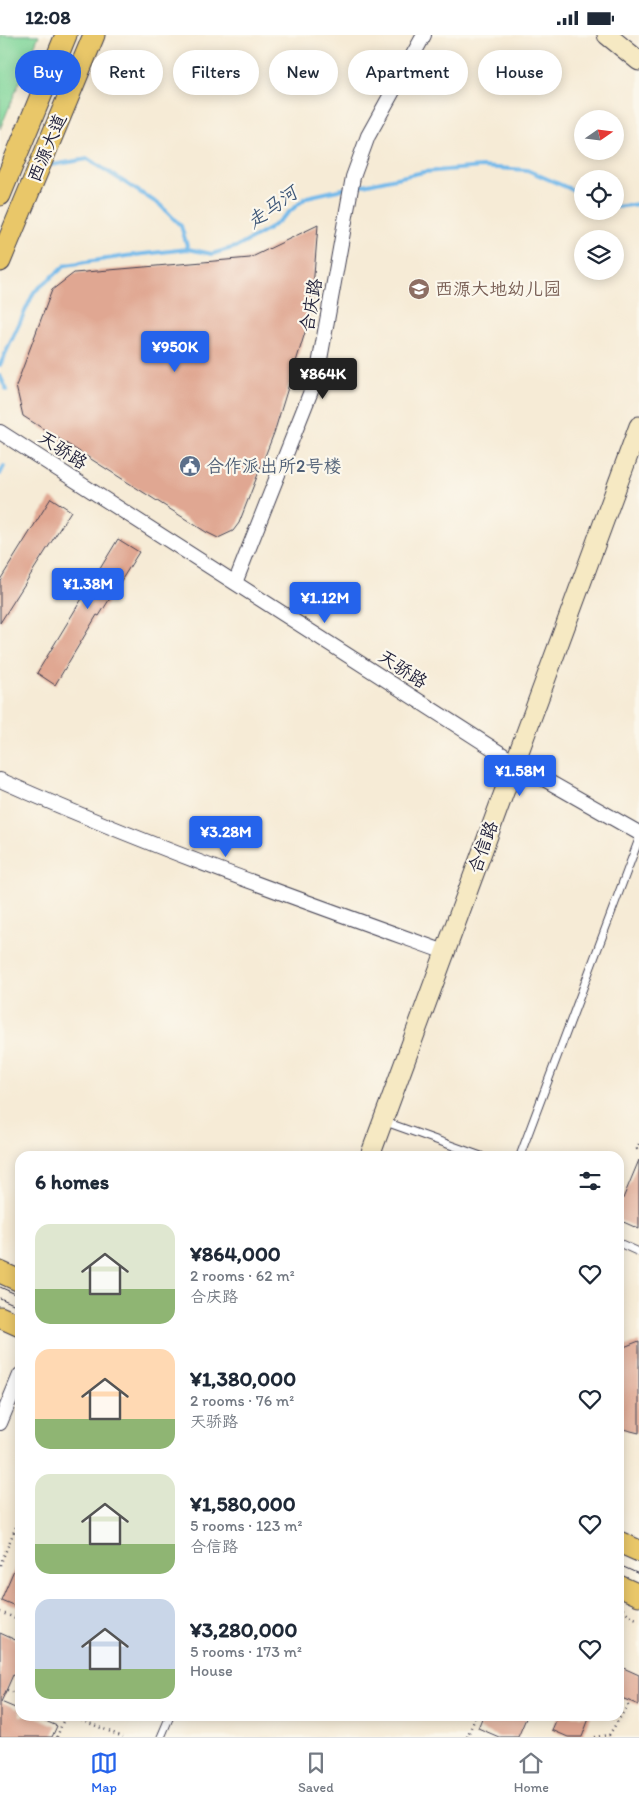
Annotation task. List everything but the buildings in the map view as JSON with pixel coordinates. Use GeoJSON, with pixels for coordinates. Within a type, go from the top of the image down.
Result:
{"type":"FeatureCollection","features":[{"type":"Feature","properties":{"kind":"main road","name":"西源大道"},"geometry":{"type":"LineString","coordinates":[[0,195],[66,35]]}},
{"type":"Feature","properties":{"kind":"main road","name":"西源大道"},"geometry":{"type":"LineString","coordinates":[[0,261],[94,35]]}},
{"type":"Feature","properties":{"kind":"main road"},"geometry":{"type":"LineString","coordinates":[[0,1272],[15,1279]]}},
{"type":"Feature","properties":{"kind":"main road"},"geometry":{"type":"LineString","coordinates":[[0,1317],[15,1324]]}},
{"type":"Feature","properties":{"kind":"main road"},"geometry":{"type":"LineString","coordinates":[[624,1544],[639,1551]]}},
{"type":"Feature","properties":{"kind":"main road"},"geometry":{"type":"LineString","coordinates":[[624,1588],[639,1595]]}},
{"type":"Feature","properties":{"kind":"street","name":"合庆路"},"geometry":{"type":"LineString","coordinates":[[235,583],[317,376],[353,177],[368,136],[424,35]]}},
{"type":"Feature","properties":{"kind":"street"},"geometry":{"type":"LineString","coordinates":[[607,35],[639,61]]}},
{"type":"Feature","properties":{"kind":"street","name":"合信路"},"geometry":{"type":"LineString","coordinates":[[372,1151],[639,426]]}},
{"type":"Feature","properties":{"kind":"street","name":"天骄路"},"geometry":{"type":"LineString","coordinates":[[0,432],[514,762],[639,833]]}},
{"type":"Feature","properties":{"kind":"street"},"geometry":{"type":"LineString","coordinates":[[0,780],[42,799],[231,875],[445,952]]}},
{"type":"Feature","properties":{"kind":"street"},"geometry":{"type":"LineString","coordinates":[[0,1423],[15,1390]]}},
{"type":"Feature","properties":{"kind":"lane"},"geometry":{"type":"LineString","coordinates":[[522,1151],[639,839]]}},
{"type":"Feature","properties":{"kind":"lane"},"geometry":{"type":"LineString","coordinates":[[382,1121],[467,1151]]}},
{"type":"Feature","properties":{"kind":"lane"},"geometry":{"type":"LineString","coordinates":[[624,1245],[639,1252]]}},
{"type":"Feature","properties":{"kind":"lane"},"geometry":{"type":"LineString","coordinates":[[161,1737],[168,1721]]}},
{"type":"Feature","properties":{"kind":"path"},"geometry":{"type":"LineString","coordinates":[[639,1144],[637,1149],[639,1150]]}},
{"type":"Feature","properties":{"kind":"path"},"geometry":{"type":"LineString","coordinates":[[0,1565],[15,1529]]}},
{"type":"Feature","properties":{"kind":"path"},"geometry":{"type":"LineString","coordinates":[[624,1610],[639,1621]]}},
{"type":"Feature","properties":{"kind":"path"},"geometry":{"type":"LineString","coordinates":[[0,1612],[15,1618]]}},
{"type":"Feature","properties":{"kind":"path"},"geometry":{"type":"LineString","coordinates":[[7,1690],[15,1693]]}},
{"type":"Feature","properties":{"kind":"path"},"geometry":{"type":"LineString","coordinates":[[624,1712],[630,1701]]}},
{"type":"Feature","properties":{"kind":"path"},"geometry":{"type":"LineString","coordinates":[[57,1737],[63,1721]]}},
{"type":"Feature","properties":{"kind":"path"},"geometry":{"type":"LineString","coordinates":[[84,1721],[123,1737]]}},
{"type":"Feature","properties":{"kind":"path"},"geometry":{"type":"LineString","coordinates":[[467,1737],[474,1721]]}},
{"type":"Feature","properties":{"kind":"path"},"geometry":{"type":"LineString","coordinates":[[594,1737],[610,1736],[619,1721]]}},
{"type":"Feature","properties":{"kind":"green space"},"geometry":{"type":"Polygon","coordinates":[[[0,35],[39,35],[33,50],[15,50],[15,93],[0,129],[0,35]]]}},
{"type":"Feature","properties":{"kind":"waterway"},"geometry":{"type":"LineString","coordinates":[[52,165],[88,159],[160,205],[181,226],[188,249]]}},
{"type":"Feature","properties":{"kind":"waterway","name":"走马河"},"geometry":{"type":"LineString","coordinates":[[354,187],[424,172],[481,167],[527,170],[574,191]]}},
{"type":"Feature","properties":{"kind":"waterway","name":"走马河"},"geometry":{"type":"LineString","coordinates":[[0,365],[34,292],[66,265],[188,249],[212,254],[239,246],[269,229],[307,197],[347,188]]}},
{"type":"Feature","properties":{"kind":"waterway","name":"走马河"},"geometry":{"type":"LineString","coordinates":[[624,206],[639,204]]}},
{"type":"Feature","properties":{"kind":"waterway","name":"走马河"},"geometry":{"type":"LineString","coordinates":[[0,376],[7,390]]}},
{"type":"Feature","properties":{"kind":"waterway","name":"走马河"},"geometry":{"type":"LineString","coordinates":[[0,474],[4,466]]}},
{"type":"Feature","properties":{"kind":"tram line"},"geometry":{"type":"LineString","coordinates":[[0,1287],[15,1294]]}},
{"type":"Feature","properties":{"kind":"tram line"},"geometry":{"type":"LineString","coordinates":[[0,1298],[15,1305]]}},
{"type":"Feature","properties":{"kind":"tram line"},"geometry":{"type":"LineString","coordinates":[[624,1567],[639,1574]]}},
{"type":"Feature","properties":{"kind":"place","name":"西源大地幼儿园"},"geometry":{"type":"Point","coordinates":[419,289]}},
{"type":"Feature","properties":{"kind":"place","name":"合作派出所2号楼"},"geometry":{"type":"Point","coordinates":[190,466]}}]}
